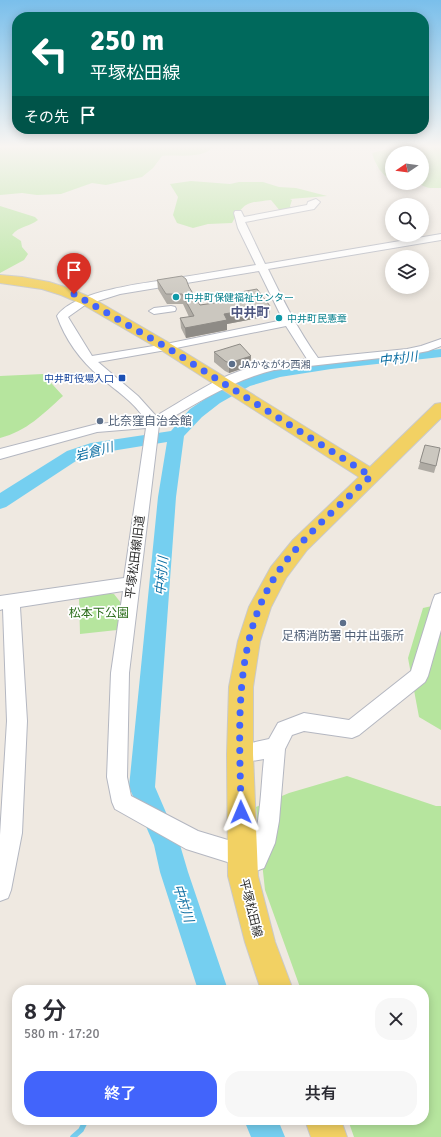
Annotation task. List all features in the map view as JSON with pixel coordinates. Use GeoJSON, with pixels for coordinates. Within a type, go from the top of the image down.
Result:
{"type":"FeatureCollection","features":[{"type":"Feature","properties":{"kind":"main road"},"geometry":{"type":"LineString","coordinates":[[0,279],[33,282],[74,294],[166,347],[371,476]]}},
{"type":"Feature","properties":{"kind":"main road","name":"平塚松田線"},"geometry":{"type":"LineString","coordinates":[[275,985],[260,942],[243,876],[240,754],[241,687],[249,641],[260,607],[278,573],[300,544],[441,408]]}},
{"type":"Feature","properties":{"kind":"main road"},"geometry":{"type":"LineString","coordinates":[[324,1125],[328,1137]]}},
{"type":"Feature","properties":{"kind":"street"},"geometry":{"type":"LineString","coordinates":[[315,362],[299,340],[289,322],[242,228],[239,216],[311,207],[311,204],[316,202]]}},
{"type":"Feature","properties":{"kind":"street"},"geometry":{"type":"LineString","coordinates":[[152,428],[150,415],[143,406],[110,380],[89,360],[62,316],[66,312],[87,301],[120,291],[441,237]]}},
{"type":"Feature","properties":{"kind":"street"},"geometry":{"type":"LineString","coordinates":[[154,311],[171,308]]}},
{"type":"Feature","properties":{"kind":"street"},"geometry":{"type":"LineString","coordinates":[[89,360],[166,347],[289,322]]}},
{"type":"Feature","properties":{"kind":"street"},"geometry":{"type":"LineString","coordinates":[[0,454],[97,428],[152,428],[249,372],[268,367],[408,352],[424,349],[441,342]]}},
{"type":"Feature","properties":{"kind":"street","name":"平塚松田線旧道"},"geometry":{"type":"LineString","coordinates":[[152,428],[120,673],[117,776],[122,802],[194,841],[256,860],[264,843],[275,746]]}},
{"type":"Feature","properties":{"kind":"street"},"geometry":{"type":"LineString","coordinates":[[0,890],[11,833],[17,721],[6,602],[132,583]]}},
{"type":"Feature","properties":{"kind":"street"},"geometry":{"type":"LineString","coordinates":[[240,754],[275,746],[285,729],[304,722],[352,729],[419,676],[441,600]]}},
{"type":"Feature","properties":{"kind":"green space"},"geometry":{"type":"Polygon","coordinates":[[[177,199],[292,200],[290,206],[291,208],[281,212],[271,200],[252,203],[247,204],[240,211],[232,223],[208,224],[193,228],[177,223],[173,215],[177,199]]]}},
{"type":"Feature","properties":{"kind":"green space"},"geometry":{"type":"Polygon","coordinates":[[[0,206],[35,217],[38,220],[18,230],[12,235],[21,241],[22,247],[28,254],[24,260],[0,273],[0,206]]]}},
{"type":"Feature","properties":{"kind":"green space"},"geometry":{"type":"Polygon","coordinates":[[[43,374],[63,396],[27,426],[10,435],[0,438],[0,376],[43,374]]]}},
{"type":"Feature","properties":{"kind":"green space","name":"松本下公園"},"geometry":{"type":"Polygon","coordinates":[[[107,593],[114,594],[121,603],[117,630],[80,634],[79,597],[107,593]]]}},
{"type":"Feature","properties":{"kind":"green space"},"geometry":{"type":"Polygon","coordinates":[[[441,604],[441,730],[419,717],[408,658],[423,608],[441,604]]]}},
{"type":"Feature","properties":{"kind":"green space"},"geometry":{"type":"Polygon","coordinates":[[[347,776],[436,806],[441,806],[441,1137],[354,1137],[350,1125],[429,1125],[429,985],[299,985],[265,890],[256,807],[289,793],[347,776]]]}},
{"type":"Feature","properties":{"kind":"building"},"geometry":{"type":"Polygon","coordinates":[[[182,276],[186,279],[200,305],[228,301],[224,295],[257,289],[270,306],[224,314],[227,320],[185,328],[180,318],[194,316],[182,294],[166,294],[157,280],[182,276]]]}},
{"type":"Feature","properties":{"kind":"building"},"geometry":{"type":"Polygon","coordinates":[[[240,344],[251,356],[229,363],[214,352],[240,344]]]}},
{"type":"Feature","properties":{"kind":"building"},"geometry":{"type":"Polygon","coordinates":[[[425,445],[440,448],[436,466],[420,462],[425,445]]]}},
{"type":"Feature","properties":{"kind":"waterway","name":"中村川"},"geometry":{"type":"LineString","coordinates":[[176,435],[196,413],[214,400],[245,383],[278,373],[331,365],[441,353]]}},
{"type":"Feature","properties":{"kind":"waterway","name":"岩倉川"},"geometry":{"type":"LineString","coordinates":[[0,502],[73,455],[91,449],[176,435]]}},
{"type":"Feature","properties":{"kind":"waterway","name":"中村川"},"geometry":{"type":"LineString","coordinates":[[176,435],[167,497],[142,787],[167,845],[174,872],[211,985]]}},
{"type":"Feature","properties":{"kind":"waterway"},"geometry":{"type":"LineString","coordinates":[[73,1137],[81,1130],[84,1125]]}},
{"type":"Feature","properties":{"kind":"waterway","name":"中村川"},"geometry":{"type":"LineString","coordinates":[[263,1125],[268,1137]]}},
{"type":"Feature","properties":{"kind":"place","name":"中井町保健福祉センター"},"geometry":{"type":"Point","coordinates":[176,297]}},
{"type":"Feature","properties":{"kind":"place","name":"中井町民憲章"},"geometry":{"type":"Point","coordinates":[279,318]}},
{"type":"Feature","properties":{"kind":"place","name":"JAかながわ西湘"},"geometry":{"type":"Point","coordinates":[232,364]}},
{"type":"Feature","properties":{"kind":"place","name":"中井町役場入口"},"geometry":{"type":"Point","coordinates":[122,378]}},
{"type":"Feature","properties":{"kind":"place","name":"比奈窪自治会館"},"geometry":{"type":"Point","coordinates":[100,421]}},
{"type":"Feature","properties":{"kind":"place","name":"足柄消防署 中井出張所"},"geometry":{"type":"Point","coordinates":[343,623]}},
{"type":"Feature","properties":{"kind":"district","name":"中井町"},"geometry":{"type":"Point","coordinates":[250,312]}},
{"type":"Feature","properties":{"kind":"route"},"geometry":{"type":"LineString","coordinates":[[74,294],[166,347],[371,476],[300,544],[278,573],[260,607],[249,641],[241,687],[241,812]]}}]}
